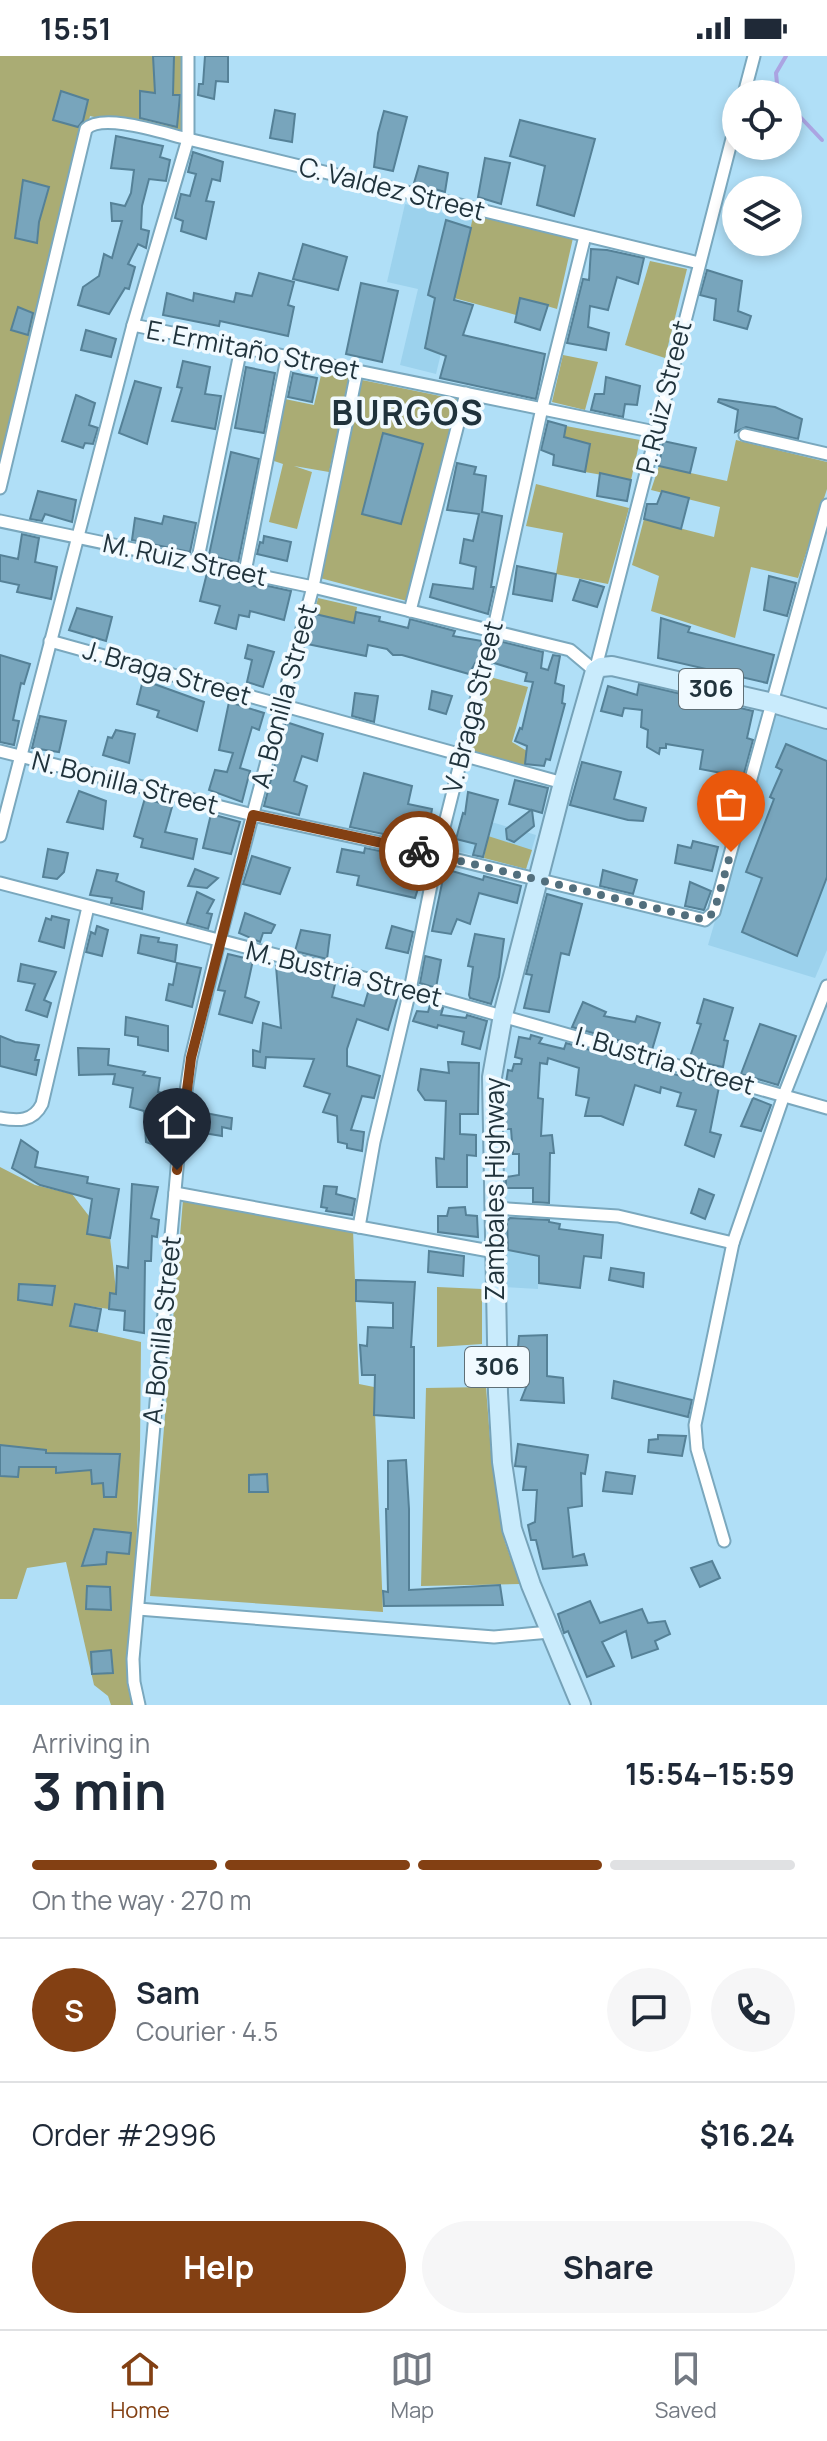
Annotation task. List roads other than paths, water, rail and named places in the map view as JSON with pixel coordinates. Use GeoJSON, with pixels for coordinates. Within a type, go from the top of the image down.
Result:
{"type":"FeatureCollection","features":[{"type":"Feature","properties":{"kind":"main road","name":"306"},"geometry":{"type":"LineString","coordinates":[[595,671],[612,666],[773,703],[827,719]]}},
{"type":"Feature","properties":{"kind":"main road","name":"Zambales Highway"},"geometry":{"type":"LineString","coordinates":[[581,1705],[512,1529],[504,1476],[498,1393],[492,1077],[503,1015],[595,671]]}},
{"type":"Feature","properties":{"kind":"street"},"geometry":{"type":"LineString","coordinates":[[0,836],[133,325],[188,139],[188,56]]}},
{"type":"Feature","properties":{"kind":"street"},"geometry":{"type":"LineString","coordinates":[[748,80],[754,56]]}},
{"type":"Feature","properties":{"kind":"street","name":"C. Valdez Street"},"geometry":{"type":"LineString","coordinates":[[0,488],[86,129],[91,124],[109,122],[188,139],[699,263]]}},
{"type":"Feature","properties":{"kind":"street","name":"P. Ruiz Street"},"geometry":{"type":"LineString","coordinates":[[595,671],[726,160]]}},
{"type":"Feature","properties":{"kind":"street","name":"V. Braga Street"},"geometry":{"type":"LineString","coordinates":[[359,1227],[374,1142],[410,990],[437,855],[493,632],[542,408],[585,236]]}},
{"type":"Feature","properties":{"kind":"street","name":"E. Ermitaño Street"},"geometry":{"type":"LineString","coordinates":[[133,325],[655,432]]}},
{"type":"Feature","properties":{"kind":"street"},"geometry":{"type":"LineString","coordinates":[[197,563],[241,348]]}},
{"type":"Feature","properties":{"kind":"street"},"geometry":{"type":"LineString","coordinates":[[245,572],[287,358]]}},
{"type":"Feature","properties":{"kind":"street","name":"A. Bonilla Street"},"geometry":{"type":"LineString","coordinates":[[139,1705],[133,1659],[181,1124],[191,1058],[313,587],[357,371]]}},
{"type":"Feature","properties":{"kind":"street"},"geometry":{"type":"LineString","coordinates":[[410,611],[466,393]]}},
{"type":"Feature","properties":{"kind":"street"},"geometry":{"type":"LineString","coordinates":[[745,435],[827,454]]}},
{"type":"Feature","properties":{"kind":"street"},"geometry":{"type":"LineString","coordinates":[[773,703],[827,505]]}},
{"type":"Feature","properties":{"kind":"street","name":"M. Ruiz Street"},"geometry":{"type":"LineString","coordinates":[[0,521],[313,587],[570,650],[595,671]]}},
{"type":"Feature","properties":{"kind":"street","name":"J. Braga Street"},"geometry":{"type":"LineString","coordinates":[[50,641],[563,783]]}},
{"type":"Feature","properties":{"kind":"street","name":"N. Bonilla Street"},"geometry":{"type":"LineString","coordinates":[[0,751],[253,815],[437,855],[698,920],[709,919],[714,912],[773,703]]}},
{"type":"Feature","properties":{"kind":"street","name":"M. Bustria Street"},"geometry":{"type":"LineString","coordinates":[[0,883],[503,1015]]}},
{"type":"Feature","properties":{"kind":"street"},"geometry":{"type":"LineString","coordinates":[[0,1118],[27,1119],[39,1111],[42,1104],[88,907]]}},
{"type":"Feature","properties":{"kind":"street"},"geometry":{"type":"LineString","coordinates":[[724,1541],[695,1439],[733,1243],[784,1095],[827,986]]}},
{"type":"Feature","properties":{"kind":"street","name":"I. Bustria Street"},"geometry":{"type":"LineString","coordinates":[[503,1015],[827,1108]]}},
{"type":"Feature","properties":{"kind":"street"},"geometry":{"type":"LineString","coordinates":[[175,1193],[495,1252]]}},
{"type":"Feature","properties":{"kind":"street"},"geometry":{"type":"LineString","coordinates":[[494,1208],[618,1216],[733,1243]]}},
{"type":"Feature","properties":{"kind":"street"},"geometry":{"type":"LineString","coordinates":[[138,1609],[494,1637],[550,1632]]}},
{"type":"Feature","properties":{"kind":"waterway"},"geometry":{"type":"LineString","coordinates":[[777,80],[776,73],[786,56]]}},
{"type":"Feature","properties":{"kind":"waterway"},"geometry":{"type":"LineString","coordinates":[[802,119],[822,140]]}},
{"type":"Feature","properties":{"kind":"district","name":"BURGOS"},"geometry":{"type":"Point","coordinates":[408,413]}}]}
